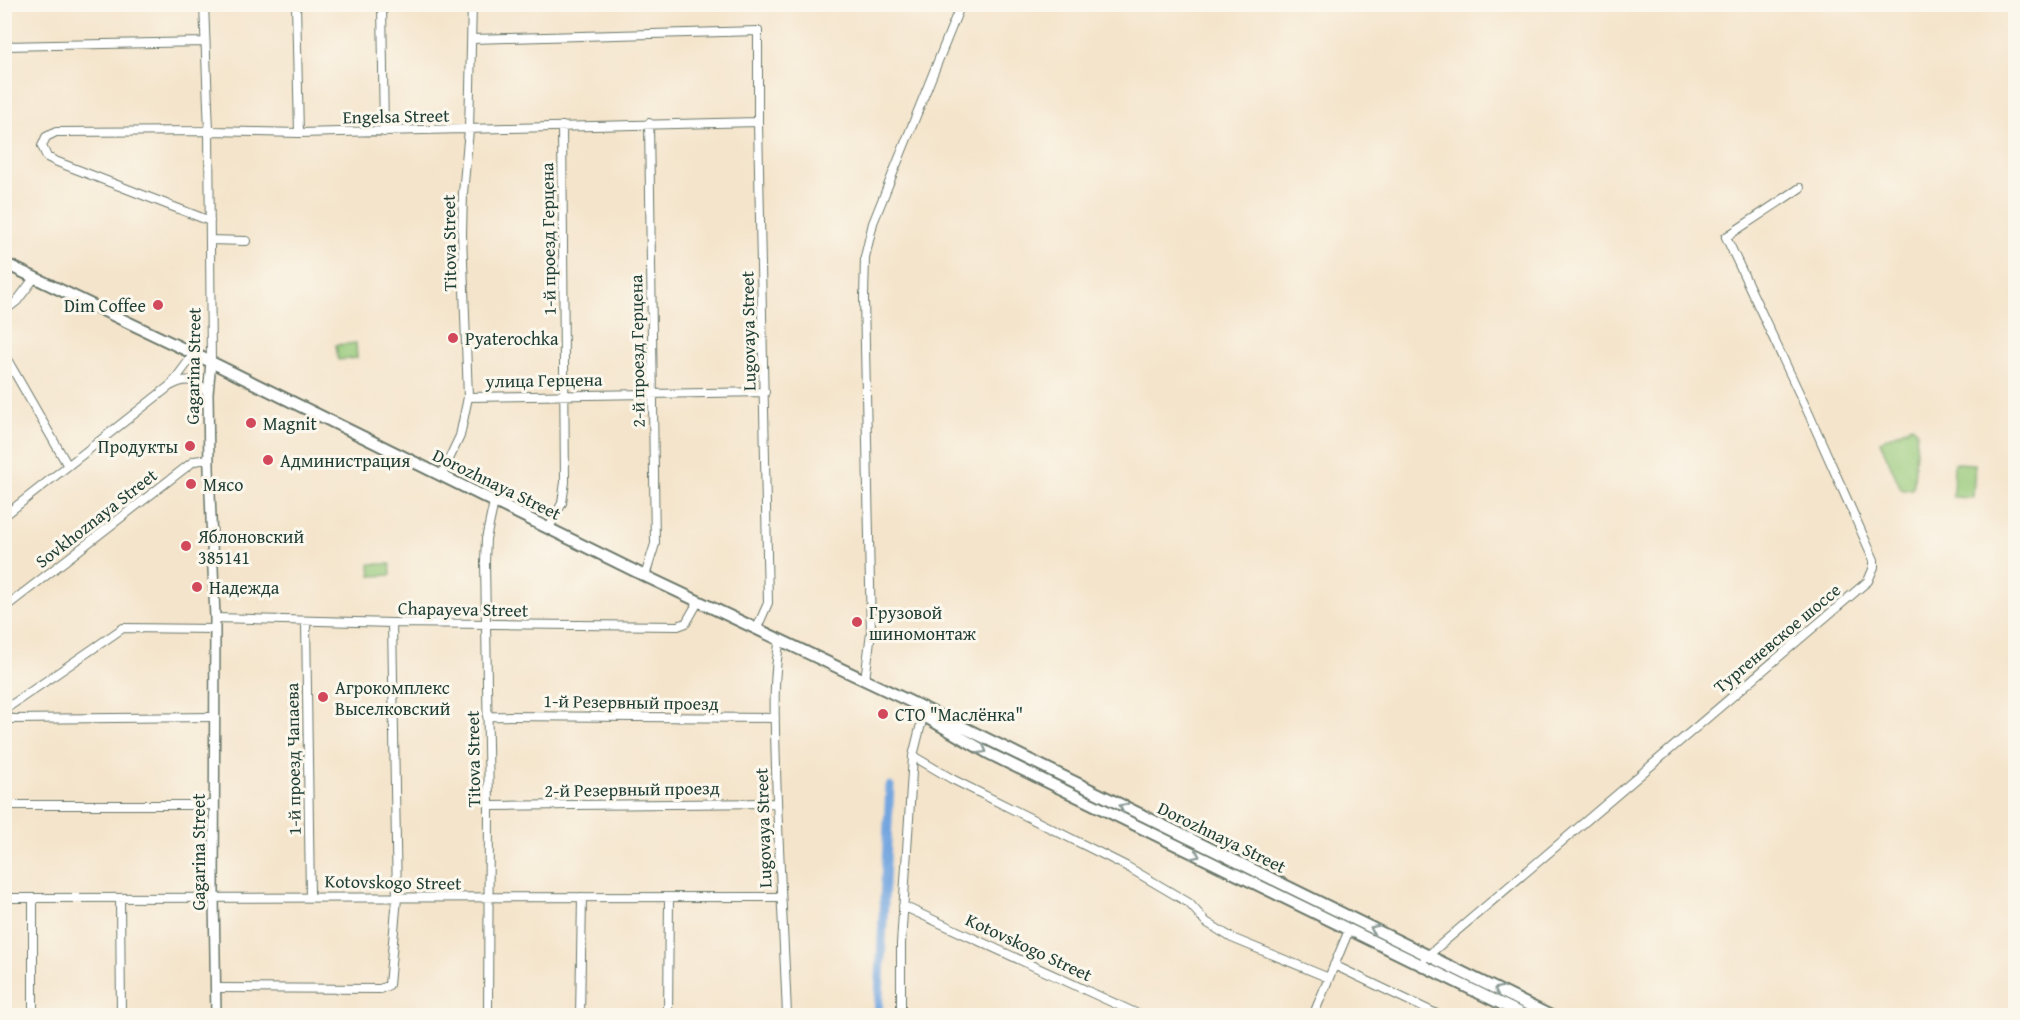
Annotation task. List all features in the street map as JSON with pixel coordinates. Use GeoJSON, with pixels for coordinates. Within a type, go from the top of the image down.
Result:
{"type":"FeatureCollection","features":[{"type":"Feature","properties":{"kind":"main road","name":"Dorozhnaya Street"},"geometry":{"type":"LineString","coordinates":[[4,262],[698,602],[865,680],[988,753],[1349,930],[1551,1016]]}},
{"type":"Feature","properties":{"kind":"main road","name":"Dorozhnaya Street"},"geometry":{"type":"LineString","coordinates":[[879,688],[1424,960],[1526,1016]]}},
{"type":"Feature","properties":{"kind":"street","name":"Gagarina Street"},"geometry":{"type":"LineString","coordinates":[[204,4],[210,221],[209,459],[215,618],[216,1016]]}},
{"type":"Feature","properties":{"kind":"street"},"geometry":{"type":"LineString","coordinates":[[296,4],[298,133]]}},
{"type":"Feature","properties":{"kind":"street"},"geometry":{"type":"LineString","coordinates":[[382,4],[384,132]]}},
{"type":"Feature","properties":{"kind":"street","name":"Titova Street"},"geometry":{"type":"LineString","coordinates":[[441,476],[459,436],[468,397],[462,234],[469,130],[472,4]]}},
{"type":"Feature","properties":{"kind":"street"},"geometry":{"type":"LineString","coordinates":[[865,680],[872,632],[865,257],[873,224],[961,4]]}},
{"type":"Feature","properties":{"kind":"street","name":"Lugovaya Street"},"geometry":{"type":"LineString","coordinates":[[472,39],[759,31],[758,122],[768,603],[757,628]]}},
{"type":"Feature","properties":{"kind":"street"},"geometry":{"type":"LineString","coordinates":[[4,46],[205,42]]}},
{"type":"Feature","properties":{"kind":"street","name":"Engelsa Street"},"geometry":{"type":"LineString","coordinates":[[210,221],[55,161],[47,156],[42,146],[46,137],[56,132],[384,132],[650,123],[758,122]]}},
{"type":"Feature","properties":{"kind":"street","name":"2-й проезд Герцена"},"geometry":{"type":"LineString","coordinates":[[645,576],[655,544],[650,123]]}},
{"type":"Feature","properties":{"kind":"street","name":"1-й проезд Герцена"},"geometry":{"type":"LineString","coordinates":[[549,528],[562,503],[565,482],[562,126]]}},
{"type":"Feature","properties":{"kind":"street","name":"Тургеневское шоссе"},"geometry":{"type":"LineString","coordinates":[[1424,960],[1868,581],[1872,574],[1874,560],[1809,412],[1726,237],[1800,188]]}},
{"type":"Feature","properties":{"kind":"street"},"geometry":{"type":"LineString","coordinates":[[210,240],[246,241]]}},
{"type":"Feature","properties":{"kind":"street"},"geometry":{"type":"LineString","coordinates":[[4,311],[17,301],[35,277]]}},
{"type":"Feature","properties":{"kind":"street"},"geometry":{"type":"LineString","coordinates":[[4,354],[68,466]]}},
{"type":"Feature","properties":{"kind":"street"},"geometry":{"type":"LineString","coordinates":[[171,385],[194,354]]}},
{"type":"Feature","properties":{"kind":"street"},"geometry":{"type":"LineString","coordinates":[[4,516],[171,385],[183,379],[197,382],[208,393]]}},
{"type":"Feature","properties":{"kind":"street","name":"улица Герцена"},"geometry":{"type":"LineString","coordinates":[[468,397],[765,392]]}},
{"type":"Feature","properties":{"kind":"street","name":"Sovkhoznaya Street"},"geometry":{"type":"LineString","coordinates":[[4,608],[194,461],[209,459]]}},
{"type":"Feature","properties":{"kind":"street","name":"Titova Street"},"geometry":{"type":"LineString","coordinates":[[488,1016],[489,806],[485,625],[486,539],[494,502]]}},
{"type":"Feature","properties":{"kind":"street","name":"Chapayeva Street"},"geometry":{"type":"LineString","coordinates":[[215,618],[485,625],[678,626],[686,623],[698,602]]}},
{"type":"Feature","properties":{"kind":"street","name":"1-й проезд Чапаева"},"geometry":{"type":"LineString","coordinates":[[306,621],[310,896]]}},
{"type":"Feature","properties":{"kind":"street"},"geometry":{"type":"LineString","coordinates":[[216,988],[385,988],[389,985],[397,898],[393,623]]}},
{"type":"Feature","properties":{"kind":"street"},"geometry":{"type":"LineString","coordinates":[[214,717],[11,719],[4,711],[123,628],[215,629]]}},
{"type":"Feature","properties":{"kind":"street","name":"Lugovaya Street"},"geometry":{"type":"LineString","coordinates":[[780,639],[775,667],[776,803],[787,1016]]}},
{"type":"Feature","properties":{"kind":"street","name":"1-й Резервный проезд"},"geometry":{"type":"LineString","coordinates":[[487,716],[775,718]]}},
{"type":"Feature","properties":{"kind":"street"},"geometry":{"type":"LineString","coordinates":[[901,1016],[903,906],[913,756],[923,716]]}},
{"type":"Feature","properties":{"kind":"street"},"geometry":{"type":"LineString","coordinates":[[913,756],[952,779],[1126,866],[1189,903],[1206,922],[1232,938],[1329,978]]}},
{"type":"Feature","properties":{"kind":"street","name":"2-й Резервный проезд"},"geometry":{"type":"LineString","coordinates":[[489,806],[776,803]]}},
{"type":"Feature","properties":{"kind":"street"},"geometry":{"type":"LineString","coordinates":[[4,805],[214,805]]}},
{"type":"Feature","properties":{"kind":"street"},"geometry":{"type":"LineString","coordinates":[[580,1016],[582,897]]}},
{"type":"Feature","properties":{"kind":"street"},"geometry":{"type":"LineString","coordinates":[[668,1016],[669,897]]}},
{"type":"Feature","properties":{"kind":"street","name":"Kotovskogo Street"},"geometry":{"type":"LineString","coordinates":[[4,898],[781,897]]}},
{"type":"Feature","properties":{"kind":"street"},"geometry":{"type":"LineString","coordinates":[[33,898],[33,1016]]}},
{"type":"Feature","properties":{"kind":"street"},"geometry":{"type":"LineString","coordinates":[[120,898],[121,1016]]}},
{"type":"Feature","properties":{"kind":"street","name":"Kotovskogo Street"},"geometry":{"type":"LineString","coordinates":[[903,906],[1142,1016]]}},
{"type":"Feature","properties":{"kind":"street"},"geometry":{"type":"LineString","coordinates":[[1313,1016],[1349,930]]}},
{"type":"Feature","properties":{"kind":"street"},"geometry":{"type":"LineString","coordinates":[[1334,965],[1441,1016]]}},
{"type":"Feature","properties":{"kind":"green space"},"geometry":{"type":"Polygon","coordinates":[[[356,343],[357,358],[338,360],[336,345],[356,343]]]}},
{"type":"Feature","properties":{"kind":"green space"},"geometry":{"type":"Polygon","coordinates":[[[1912,426],[1917,430],[1914,484],[1912,489],[1904,490],[1901,489],[1880,441],[1912,426]]]}},
{"type":"Feature","properties":{"kind":"green space"},"geometry":{"type":"Polygon","coordinates":[[[1954,463],[1975,464],[1973,498],[1953,497],[1954,463]]]}},
{"type":"Feature","properties":{"kind":"green space"},"geometry":{"type":"Polygon","coordinates":[[[370,564],[390,564],[391,575],[371,576],[370,564]]]}},
{"type":"Feature","properties":{"kind":"waterway"},"geometry":{"type":"LineString","coordinates":[[878,1016],[890,786]]}},
{"type":"Feature","properties":{"kind":"place","name":"Dim Coffee"},"geometry":{"type":"Point","coordinates":[158,305]}},
{"type":"Feature","properties":{"kind":"place","name":"Pyaterochka"},"geometry":{"type":"Point","coordinates":[453,338]}},
{"type":"Feature","properties":{"kind":"place","name":"Magnit"},"geometry":{"type":"Point","coordinates":[251,423]}},
{"type":"Feature","properties":{"kind":"place","name":"Продукты"},"geometry":{"type":"Point","coordinates":[190,446]}},
{"type":"Feature","properties":{"kind":"place","name":"Администрация"},"geometry":{"type":"Point","coordinates":[268,460]}},
{"type":"Feature","properties":{"kind":"place","name":"Мясо"},"geometry":{"type":"Point","coordinates":[191,484]}},
{"type":"Feature","properties":{"kind":"place","name":"Яблоновский 385141"},"geometry":{"type":"Point","coordinates":[186,546]}},
{"type":"Feature","properties":{"kind":"place","name":"Надежда"},"geometry":{"type":"Point","coordinates":[197,587]}},
{"type":"Feature","properties":{"kind":"place","name":"Грузовой шиномонтаж"},"geometry":{"type":"Point","coordinates":[857,622]}},
{"type":"Feature","properties":{"kind":"place","name":"Агрокомплекс Выселковский"},"geometry":{"type":"Point","coordinates":[323,697]}},
{"type":"Feature","properties":{"kind":"place","name":"СТО \"Маслёнка\""},"geometry":{"type":"Point","coordinates":[883,714]}}]}
